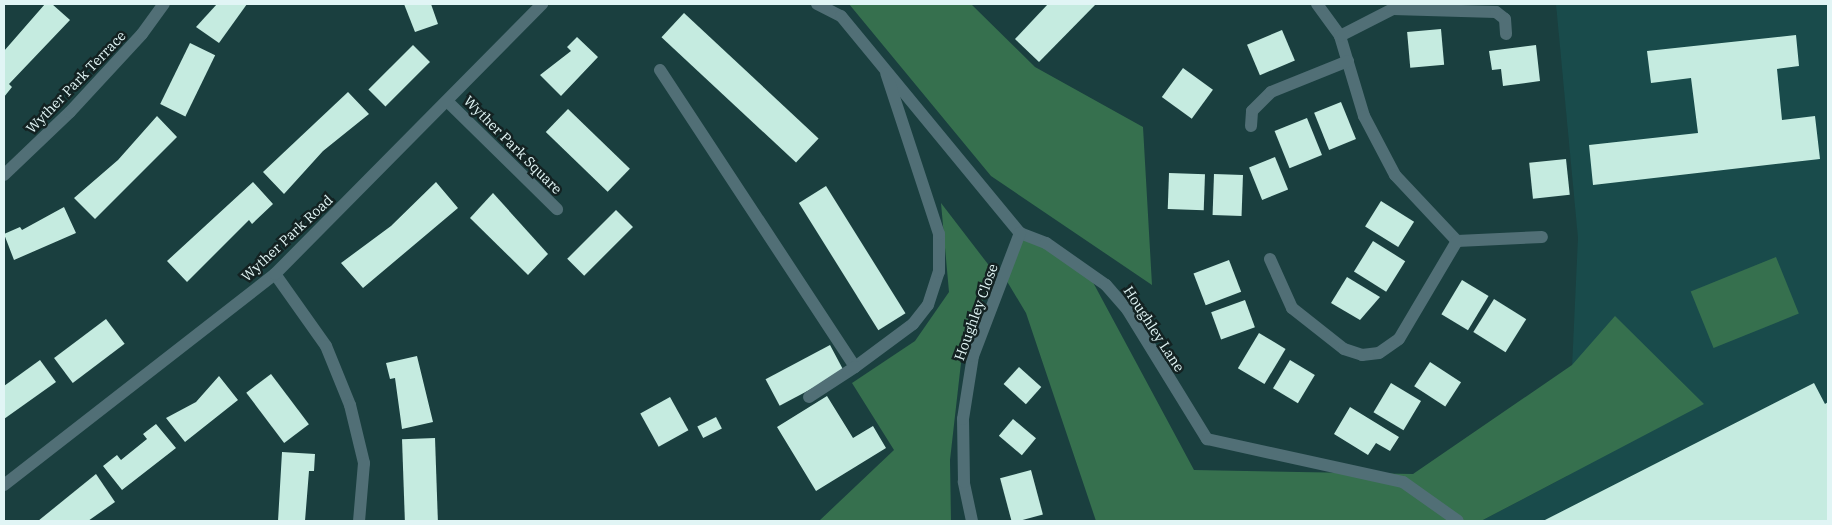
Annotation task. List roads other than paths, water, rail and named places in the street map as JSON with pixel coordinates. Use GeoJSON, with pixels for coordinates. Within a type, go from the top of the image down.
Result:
{"type":"FeatureCollection","features":[{"type":"Feature","properties":{"kind":"street","name":"Wyther Park Terrace"},"geometry":{"type":"LineString","coordinates":[[4,175],[70,112],[142,34],[164,4]]}},
{"type":"Feature","properties":{"kind":"street","name":"Wyther Park Road"},"geometry":{"type":"LineString","coordinates":[[4,485],[161,366],[275,274],[448,102],[542,4]]}},
{"type":"Feature","properties":{"kind":"street","name":"Houghley Lane"},"geometry":{"type":"LineString","coordinates":[[817,4],[841,16],[1020,232],[1046,243],[1106,285],[1127,309],[1207,439],[1403,482],[1458,521]]}},
{"type":"Feature","properties":{"kind":"street"},"geometry":{"type":"LineString","coordinates":[[1317,4],[1340,36],[1364,116],[1395,175],[1457,241],[1542,237]]}},
{"type":"Feature","properties":{"kind":"street"},"geometry":{"type":"LineString","coordinates":[[1340,36],[1393,9],[1457,9],[1496,12],[1505,19],[1506,34]]}},
{"type":"Feature","properties":{"kind":"street"},"geometry":{"type":"LineString","coordinates":[[1251,126],[1252,111],[1271,92],[1348,61]]}},
{"type":"Feature","properties":{"kind":"street"},"geometry":{"type":"LineString","coordinates":[[809,397],[855,367],[913,324],[928,305],[939,272],[939,234],[884,66]]}},
{"type":"Feature","properties":{"kind":"street"},"geometry":{"type":"LineString","coordinates":[[660,70],[855,367]]}},
{"type":"Feature","properties":{"kind":"street","name":"Wyther Park Square"},"geometry":{"type":"LineString","coordinates":[[448,102],[557,210]]}},
{"type":"Feature","properties":{"kind":"street","name":"Houghley Close"},"geometry":{"type":"LineString","coordinates":[[972,521],[964,482],[963,418],[970,374],[1020,232]]}},
{"type":"Feature","properties":{"kind":"street"},"geometry":{"type":"LineString","coordinates":[[1270,259],[1292,308],[1344,349],[1362,355],[1379,353],[1399,339],[1457,241]]}},
{"type":"Feature","properties":{"kind":"street"},"geometry":{"type":"LineString","coordinates":[[275,274],[326,346],[350,405],[364,463],[359,521]]}}]}
